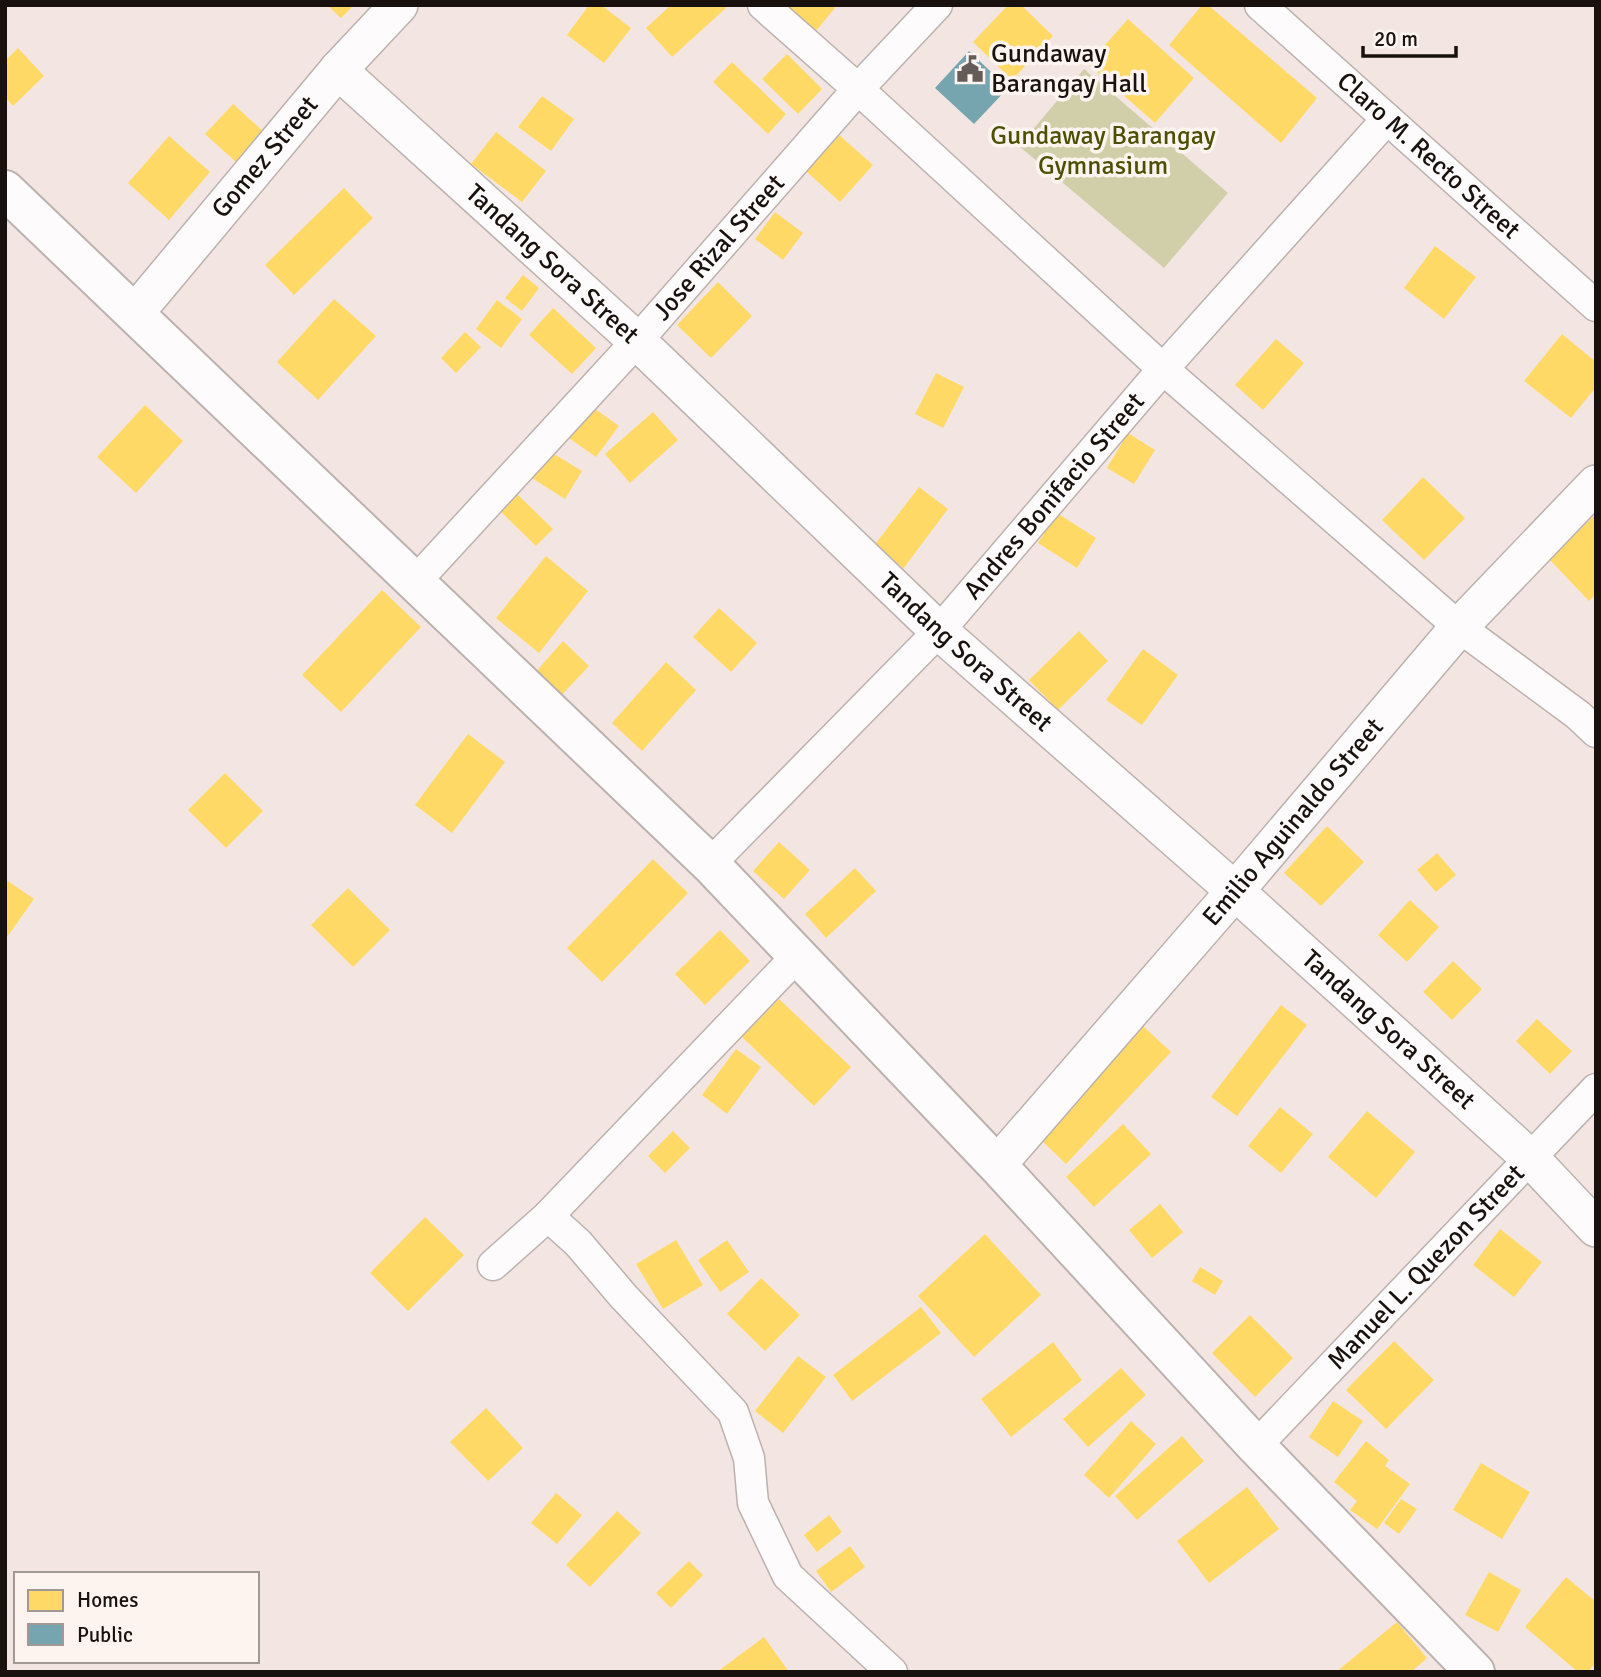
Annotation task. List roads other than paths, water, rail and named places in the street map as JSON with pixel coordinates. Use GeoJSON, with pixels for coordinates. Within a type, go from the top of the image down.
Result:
{"type":"FeatureCollection","features":[{"type":"Feature","properties":{"kind":"main road"},"geometry":{"type":"LineString","coordinates":[[5,190],[710,864],[997,1165],[1256,1446],[1475,1672]]}},
{"type":"Feature","properties":{"kind":"street","name":"Gomez Street"},"geometry":{"type":"LineString","coordinates":[[135,313],[338,70],[399,5]]}},
{"type":"Feature","properties":{"kind":"street"},"geometry":{"type":"LineString","coordinates":[[763,5],[1163,369],[1459,627],[1578,715],[1596,732]]}},
{"type":"Feature","properties":{"kind":"street","name":"Jose Rizal Street"},"geometry":{"type":"LineString","coordinates":[[415,582],[637,341],[858,89],[937,5]]}},
{"type":"Feature","properties":{"kind":"street","name":"Claro M. Recto Street"},"geometry":{"type":"LineString","coordinates":[[1260,5],[1596,306]]}},
{"type":"Feature","properties":{"kind":"street","name":"Tandang Sora Street"},"geometry":{"type":"LineString","coordinates":[[338,70],[637,341],[939,631],[1235,891],[1531,1159],[1596,1228]]}},
{"type":"Feature","properties":{"kind":"street","name":"Andres Bonifacio Street"},"geometry":{"type":"LineString","coordinates":[[710,864],[939,631],[1163,369],[1387,119]]}},
{"type":"Feature","properties":{"kind":"street","name":"Emilio Aguinaldo Street"},"geometry":{"type":"LineString","coordinates":[[997,1165],[1459,627],[1596,484]]}},
{"type":"Feature","properties":{"kind":"street"},"geometry":{"type":"LineString","coordinates":[[493,1265],[548,1216],[798,955]]}},
{"type":"Feature","properties":{"kind":"street","name":"Manuel L. Quezon Street"},"geometry":{"type":"LineString","coordinates":[[1256,1446],[1596,1089]]}},
{"type":"Feature","properties":{"kind":"street"},"geometry":{"type":"LineString","coordinates":[[548,1216],[578,1243],[624,1297],[733,1412],[749,1458],[753,1503],[788,1576],[892,1672]]}},
{"type":"Feature","properties":{"kind":"place","name":"Gundaway Barangay Hall"},"geometry":{"type":"Point","coordinates":[970,69]}},
{"type":"Feature","properties":{"kind":"park label","name":"Gundaway Barangay Gymnasium"},"geometry":{"type":"Point","coordinates":[1103,151]}}]}
